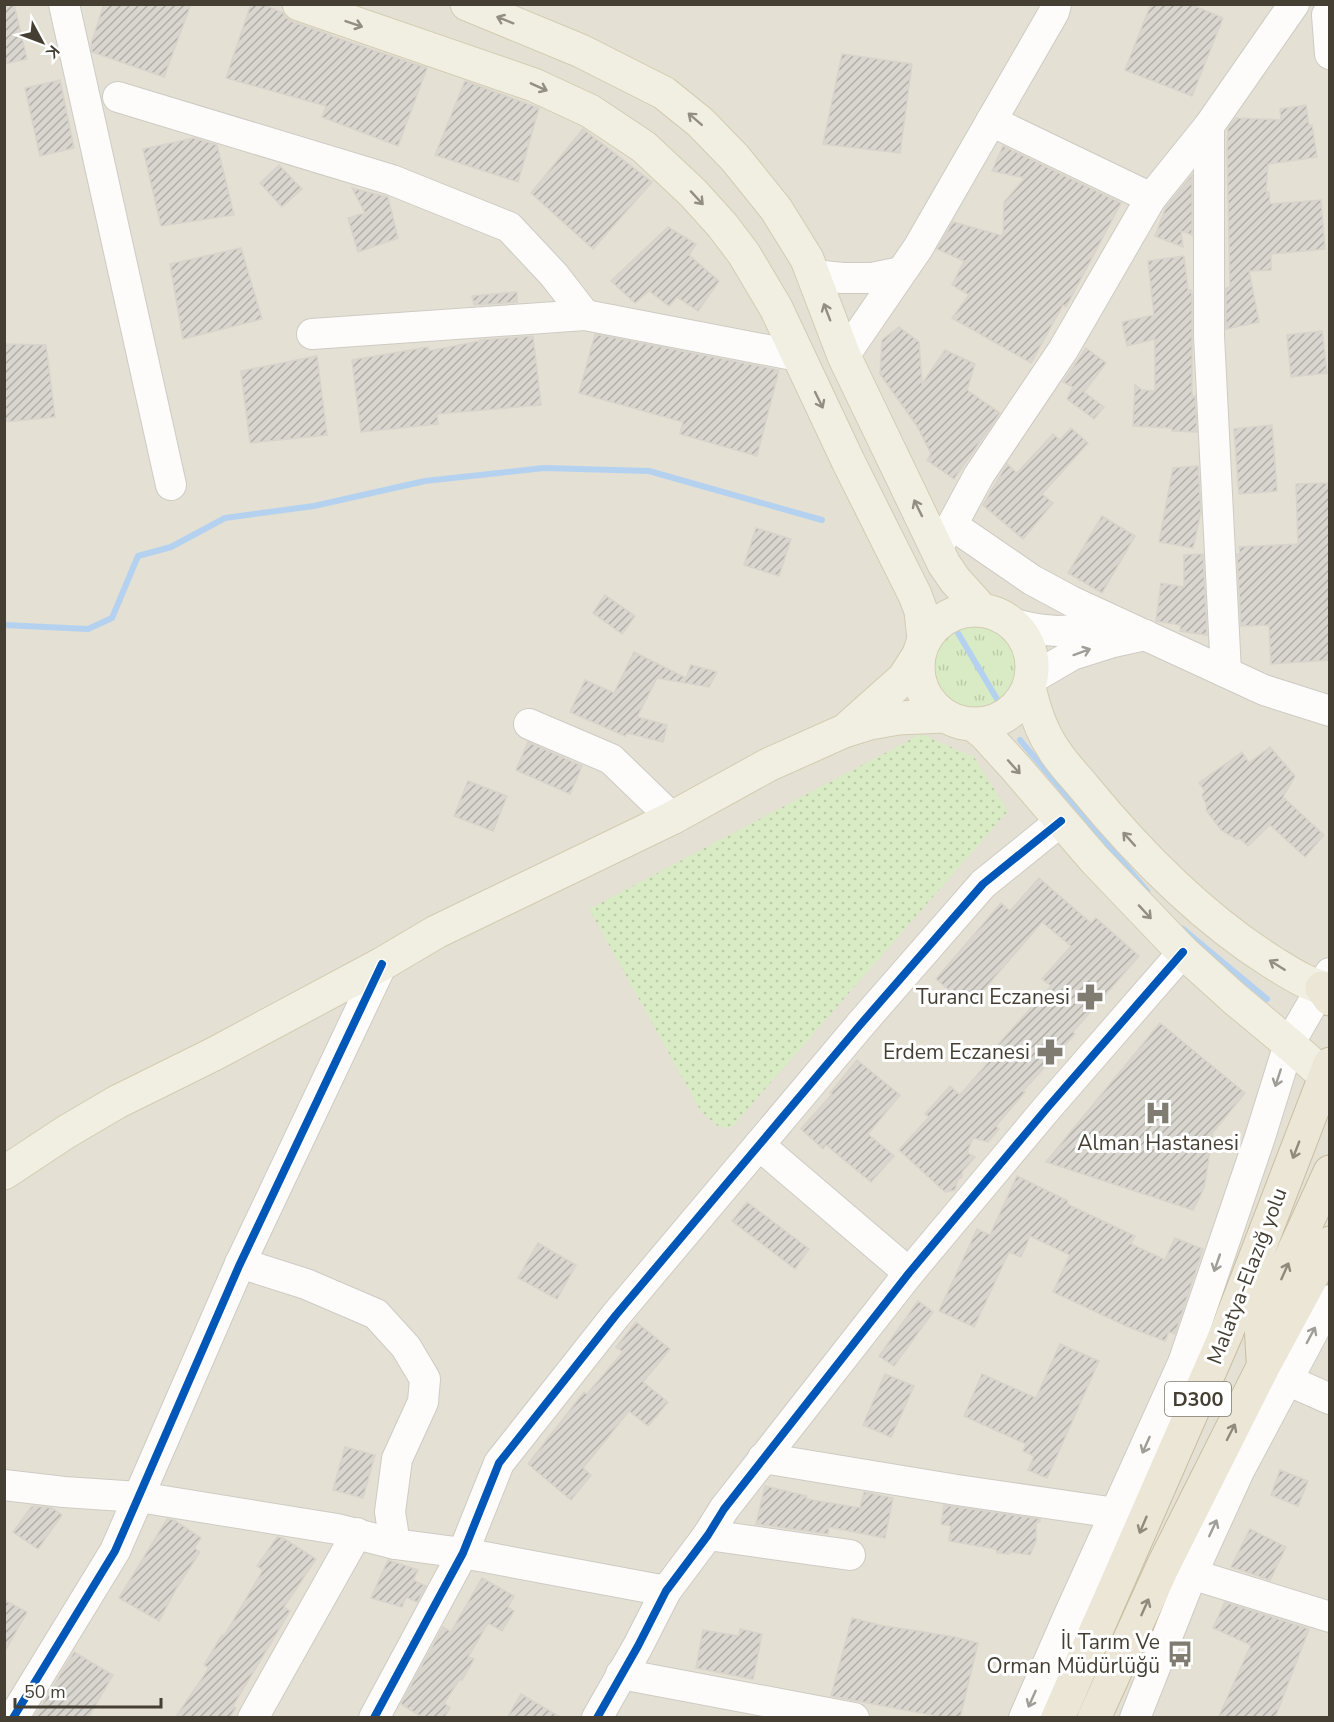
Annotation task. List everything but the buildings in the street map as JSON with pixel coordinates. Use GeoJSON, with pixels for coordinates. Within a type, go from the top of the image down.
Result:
{"type":"FeatureCollection","features":[{"type":"Feature","properties":{"kind":"highway","name":"Malatya-Elazığ yolu"},"geometry":{"type":"LineString","coordinates":[[1058,1718],[1226,1334],[1326,1082]]}},
{"type":"Feature","properties":{"kind":"highway"},"geometry":{"type":"LineString","coordinates":[[1275,1373],[1261,1323],[1329,1172]]}},
{"type":"Feature","properties":{"kind":"highway","name":"D300"},"geometry":{"type":"LineString","coordinates":[[1094,1718],[1178,1570],[1275,1373],[1329,1244]]}},
{"type":"Feature","properties":{"kind":"main road"},"geometry":{"type":"LineString","coordinates":[[299,4],[534,85],[590,111],[644,147],[693,193],[738,247],[776,308],[915,595],[921,611],[921,648],[917,674],[921,690],[931,705],[984,733],[1060,821],[1183,952],[1289,1044],[1326,1082]]}},
{"type":"Feature","properties":{"kind":"main road"},"geometry":{"type":"LineString","coordinates":[[468,4],[581,51],[664,93],[700,122],[735,158],[776,209],[807,259],[844,356],[944,536],[955,580],[982,610]]}},
{"type":"Feature","properties":{"kind":"main road"},"geometry":{"type":"LineString","coordinates":[[844,731],[904,678],[934,626],[948,616],[965,610],[982,610],[999,615],[1014,624],[1030,649],[1032,662],[1030,683],[1034,710],[1054,750],[1096,802],[1143,854],[1206,914],[1250,947],[1289,972],[1328,987]]}},
{"type":"Feature","properties":{"kind":"main road"},"geometry":{"type":"LineString","coordinates":[[4,1173],[117,1102],[214,1054],[382,964],[436,932],[672,818],[768,765],[844,731],[870,723],[898,718],[993,722],[1015,709],[1023,699],[1030,683]]}},
{"type":"Feature","properties":{"kind":"street"},"geometry":{"type":"LineString","coordinates":[[64,4],[171,485]]}},
{"type":"Feature","properties":{"kind":"street"},"geometry":{"type":"LineString","coordinates":[[844,356],[918,248],[1054,12],[1056,4]]}},
{"type":"Feature","properties":{"kind":"street"},"geometry":{"type":"LineString","coordinates":[[1294,4],[1209,126],[1151,198],[1063,350],[979,475],[944,536],[1071,602],[1264,690],[1329,711]]}},
{"type":"Feature","properties":{"kind":"street"},"geometry":{"type":"LineString","coordinates":[[1323,12],[1329,54]]}},
{"type":"Feature","properties":{"kind":"street"},"geometry":{"type":"LineString","coordinates":[[118,97],[392,180],[509,227],[554,275],[585,315]]}},
{"type":"Feature","properties":{"kind":"street"},"geometry":{"type":"LineString","coordinates":[[991,121],[1151,198]]}},
{"type":"Feature","properties":{"kind":"street"},"geometry":{"type":"LineString","coordinates":[[1209,126],[1209,336],[1226,672]]}},
{"type":"Feature","properties":{"kind":"street"},"geometry":{"type":"LineString","coordinates":[[813,274],[843,278],[872,278],[901,272]]}},
{"type":"Feature","properties":{"kind":"street"},"geometry":{"type":"LineString","coordinates":[[312,334],[585,315],[798,356]]}},
{"type":"Feature","properties":{"kind":"street"},"geometry":{"type":"LineString","coordinates":[[1014,624],[1039,629],[1072,630],[1105,617]]}},
{"type":"Feature","properties":{"kind":"street"},"geometry":{"type":"LineString","coordinates":[[1030,683],[1072,656],[1113,642],[1145,635]]}},
{"type":"Feature","properties":{"kind":"street"},"geometry":{"type":"LineString","coordinates":[[529,724],[611,759],[672,818]]}},
{"type":"Feature","properties":{"kind":"street"},"geometry":{"type":"LineString","coordinates":[[374,1718],[464,1553],[499,1463],[616,1315],[853,1033],[983,884],[1060,821]]}},
{"type":"Feature","properties":{"kind":"street"},"geometry":{"type":"LineString","coordinates":[[597,1718],[666,1591],[763,1458],[909,1273],[1048,1107],[1183,952]]}},
{"type":"Feature","properties":{"kind":"street"},"geometry":{"type":"LineString","coordinates":[[13,1718],[115,1551],[240,1263],[382,964]]}},
{"type":"Feature","properties":{"kind":"street"},"geometry":{"type":"LineString","coordinates":[[1024,1718],[1183,1363],[1260,1137],[1289,1044],[1328,987]]}},
{"type":"Feature","properties":{"kind":"street"},"geometry":{"type":"LineString","coordinates":[[759,1145],[909,1273]]}},
{"type":"Feature","properties":{"kind":"street"},"geometry":{"type":"LineString","coordinates":[[240,1263],[306,1284],[376,1314],[406,1347],[425,1379],[423,1402],[397,1459],[390,1512],[395,1544]]}},
{"type":"Feature","properties":{"kind":"street"},"geometry":{"type":"LineString","coordinates":[[1329,1300],[1275,1373],[1329,1399]]}},
{"type":"Feature","properties":{"kind":"street"},"geometry":{"type":"LineString","coordinates":[[763,1458],[1116,1513]]}},
{"type":"Feature","properties":{"kind":"street"},"geometry":{"type":"LineString","coordinates":[[4,1485],[139,1497],[337,1528],[395,1544],[464,1553],[666,1591]]}},
{"type":"Feature","properties":{"kind":"street"},"geometry":{"type":"LineString","coordinates":[[253,1718],[357,1533]]}},
{"type":"Feature","properties":{"kind":"street"},"geometry":{"type":"LineString","coordinates":[[708,1535],[850,1555]]}},
{"type":"Feature","properties":{"kind":"street"},"geometry":{"type":"LineString","coordinates":[[1135,1718],[1178,1570],[1329,1617]]}},
{"type":"Feature","properties":{"kind":"street"},"geometry":{"type":"LineString","coordinates":[[621,1674],[854,1718]]}},
{"type":"Feature","properties":{"kind":"shaded area"},"geometry":{"type":"Polygon","coordinates":[[[5,5],[1329,5],[1329,1717],[5,1718],[5,5]]]}},
{"type":"Feature","properties":{"kind":"green space"},"geometry":{"type":"Polygon","coordinates":[[[977,625],[993,628],[1007,637],[1016,651],[1019,667],[1016,683],[1007,697],[993,706],[977,709],[961,706],[947,697],[938,683],[935,667],[938,651],[947,637],[961,628],[977,625]]]}},
{"type":"Feature","properties":{"kind":"green space"},"geometry":{"type":"Polygon","coordinates":[[[921,734],[974,757],[1008,811],[731,1128],[718,1126],[702,1113],[589,909],[921,734]]]}},
{"type":"Feature","properties":{"kind":"waterway"},"geometry":{"type":"LineString","coordinates":[[4,625],[88,629],[112,618],[138,556],[171,547],[225,518],[314,506],[425,481],[544,468],[649,471],[822,520]]}},
{"type":"Feature","properties":{"kind":"waterway"},"geometry":{"type":"LineString","coordinates":[[958,633],[997,699]]}},
{"type":"Feature","properties":{"kind":"waterway"},"geometry":{"type":"LineString","coordinates":[[1020,740],[1147,891]]}},
{"type":"Feature","properties":{"kind":"waterway"},"geometry":{"type":"LineString","coordinates":[[1183,929],[1267,999]]}},
{"type":"Feature","properties":{"kind":"cycle path"},"geometry":{"type":"LineString","coordinates":[[374,1718],[463,1553],[499,1463],[616,1315],[860,1025],[983,884],[1061,821]]}},
{"type":"Feature","properties":{"kind":"cycle path"},"geometry":{"type":"LineString","coordinates":[[597,1718],[666,1591],[708,1535],[724,1509],[909,1273],[1048,1107],[1183,952]]}},
{"type":"Feature","properties":{"kind":"cycle path"},"geometry":{"type":"LineString","coordinates":[[13,1718],[115,1551],[239,1266],[382,964]]}},
{"type":"Feature","properties":{"kind":"place","name":"Turancı Eczanesi"},"geometry":{"type":"Point","coordinates":[1090,997]}},
{"type":"Feature","properties":{"kind":"place","name":"Erdem Eczanesi"},"geometry":{"type":"Point","coordinates":[1050,1052]}},
{"type":"Feature","properties":{"kind":"place","name":"Alman Hastanesi"},"geometry":{"type":"Point","coordinates":[1158,1113]}},
{"type":"Feature","properties":{"kind":"place","name":"İl Tarım Ve Orman Müdürlüğü"},"geometry":{"type":"Point","coordinates":[1180,1654]}}]}
